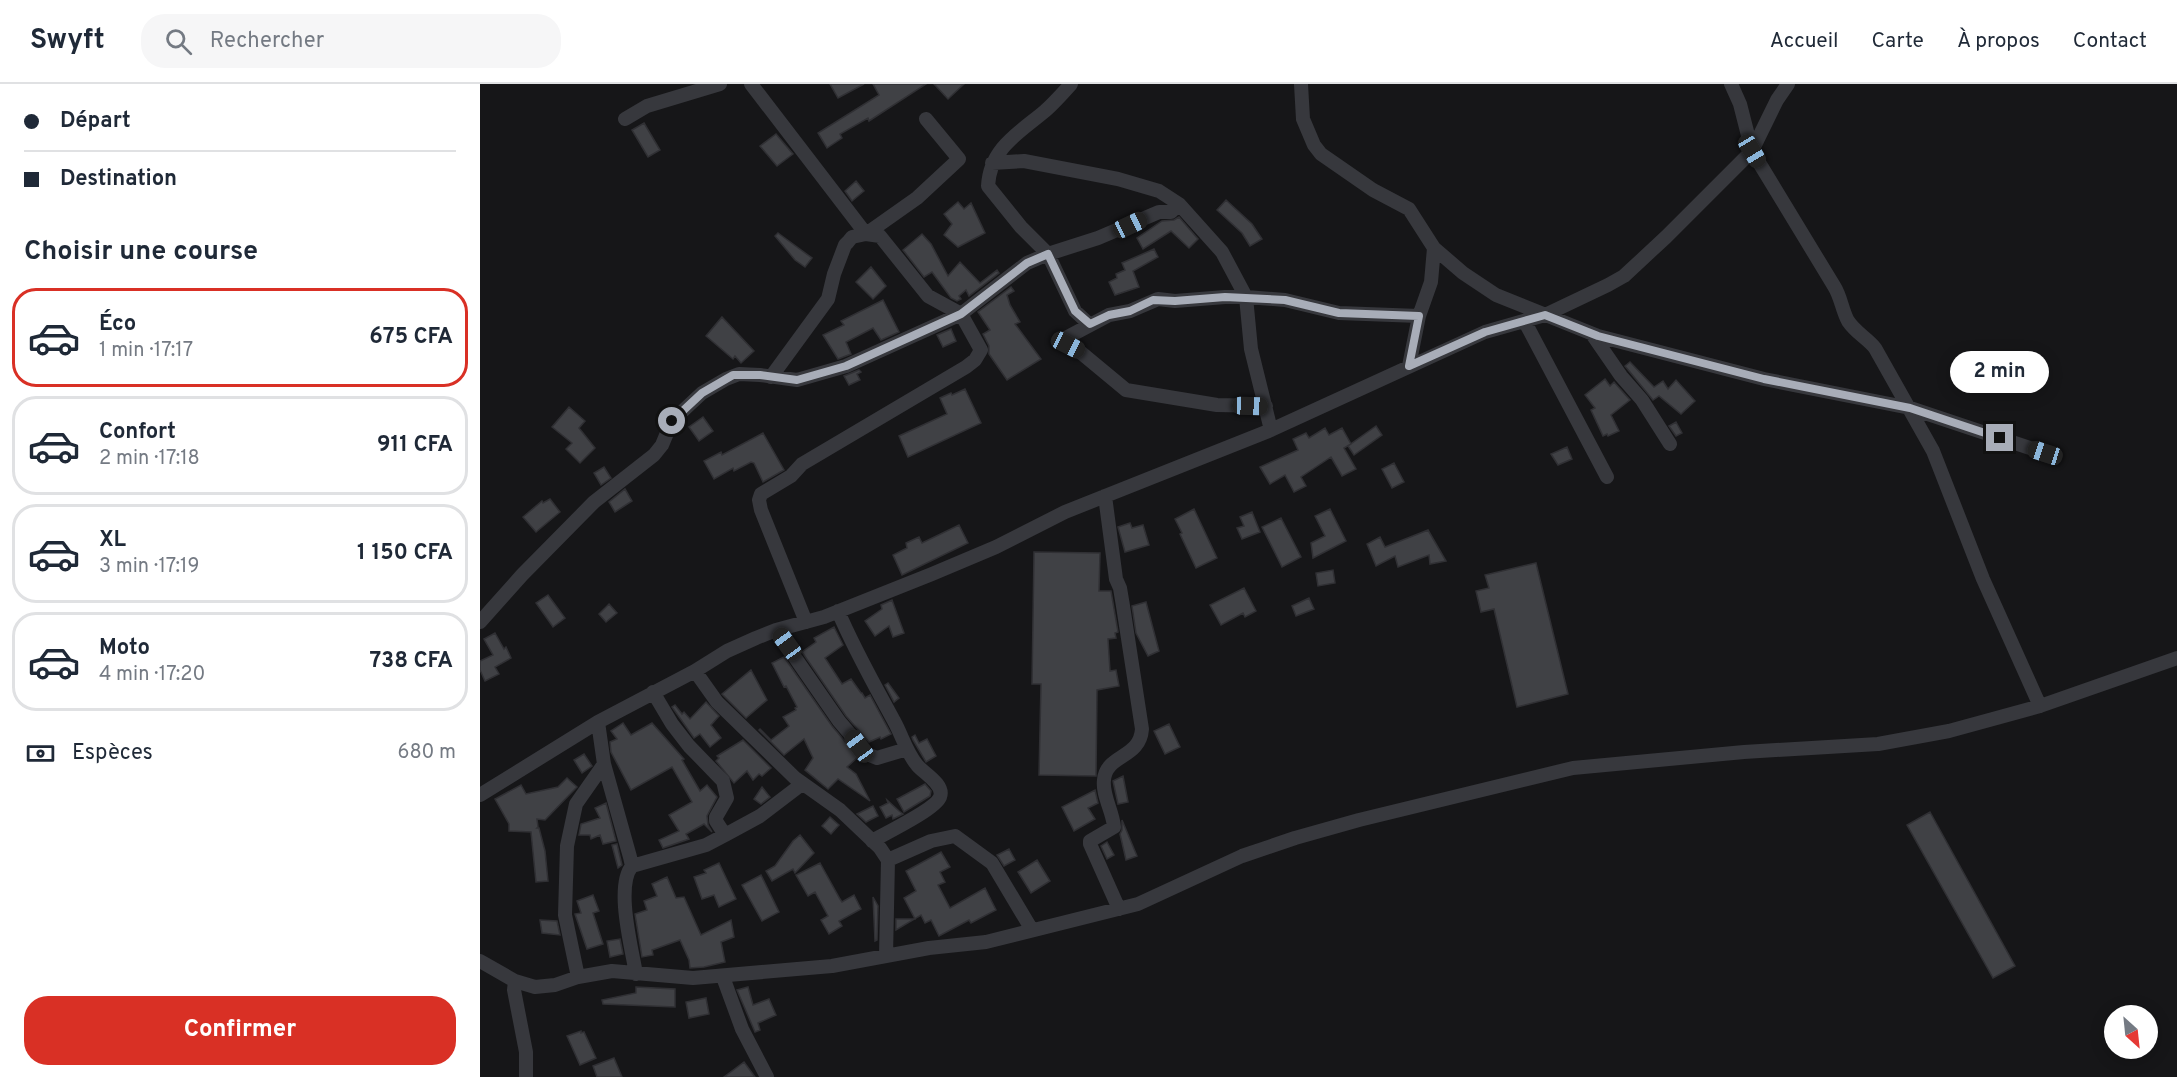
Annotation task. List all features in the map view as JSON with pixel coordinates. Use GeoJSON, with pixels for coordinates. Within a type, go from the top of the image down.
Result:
{"type":"FeatureCollection","features":[{"type":"Feature","properties":{"kind":"street"},"geometry":{"type":"LineString","coordinates":[[625,119],[647,106],[720,84]]}},
{"type":"Feature","properties":{"kind":"street"},"geometry":{"type":"LineString","coordinates":[[1071,84],[1045,111],[1016,133],[992,163],[988,186],[1021,227],[1048,254],[1075,311],[1090,324]]}},
{"type":"Feature","properties":{"kind":"street"},"geometry":{"type":"LineString","coordinates":[[1301,84],[1303,119],[1314,145],[1321,154],[1372,190],[1409,209],[1434,248],[1462,273],[1496,295],[1592,334],[1764,379],[1910,408],[2045,453]]}},
{"type":"Feature","properties":{"kind":"street"},"geometry":{"type":"LineString","coordinates":[[1731,84],[1740,104],[1752,151],[1834,286],[1848,321],[1859,335],[1875,348],[1933,452],[1983,579],[2040,706]]}},
{"type":"Feature","properties":{"kind":"street"},"geometry":{"type":"LineString","coordinates":[[480,795],[598,722],[727,651],[776,630],[838,611],[996,547],[1065,512],[1271,430],[1485,332],[1545,315],[1624,276],[1752,151],[1777,100],[1788,84]]}},
{"type":"Feature","properties":{"kind":"street"},"geometry":{"type":"LineString","coordinates":[[755,85],[866,234],[880,237],[928,296],[961,314],[981,350],[975,360],[802,464],[791,477],[761,494],[759,500],[761,510],[806,622]]}},
{"type":"Feature","properties":{"kind":"street"},"geometry":{"type":"LineString","coordinates":[[771,377],[828,299],[845,245],[852,237],[866,234],[917,198],[959,159],[926,119]]}},
{"type":"Feature","properties":{"kind":"street"},"geometry":{"type":"LineString","coordinates":[[992,163],[1024,161],[1118,179],[1159,191],[1179,204],[1222,252],[1246,297],[1251,349],[1271,430]]}},
{"type":"Feature","properties":{"kind":"street"},"geometry":{"type":"LineString","coordinates":[[480,622],[522,574],[594,502],[654,455],[662,445],[672,421],[702,393],[733,375],[760,375],[797,380],[846,366],[961,314],[1027,263],[1098,238],[1160,212],[1171,212],[1179,204]]}},
{"type":"Feature","properties":{"kind":"street"},"geometry":{"type":"LineString","coordinates":[[1409,366],[1419,316],[1431,282],[1434,248]]}},
{"type":"Feature","properties":{"kind":"street"},"geometry":{"type":"LineString","coordinates":[[1266,406],[1217,405],[1126,390],[1079,351],[1062,342],[1063,339],[1109,315],[1130,311],[1158,299],[1175,301],[1246,297],[1285,300],[1339,313],[1419,316]]}},
{"type":"Feature","properties":{"kind":"street"},"geometry":{"type":"LineString","coordinates":[[1525,322],[1607,477]]}},
{"type":"Feature","properties":{"kind":"street"},"geometry":{"type":"LineString","coordinates":[[1592,334],[1621,376],[1642,400],[1670,444]]}},
{"type":"Feature","properties":{"kind":"street"},"geometry":{"type":"LineString","coordinates":[[1105,496],[1116,579],[1122,597],[1142,729],[1141,740],[1134,748],[1108,766],[1103,781],[1112,813],[1113,827],[1090,841],[1089,844],[1119,909]]}},
{"type":"Feature","properties":{"kind":"street"},"geometry":{"type":"LineString","coordinates":[[838,611],[853,647],[907,749],[917,765],[935,780],[941,796],[920,814],[872,841]]}},
{"type":"Feature","properties":{"kind":"street"},"geometry":{"type":"LineString","coordinates":[[776,630],[839,721],[867,754],[877,758],[907,749]]}},
{"type":"Feature","properties":{"kind":"street"},"geometry":{"type":"LineString","coordinates":[[480,961],[515,981],[535,987],[555,985],[578,976],[612,971],[693,978],[723,977],[832,966],[929,948],[986,942],[1138,904],[1242,856],[1295,838],[1359,820],[1574,768],[1744,752],[1878,744],[1949,731],[2040,706],[2177,658]]}},
{"type":"Feature","properties":{"kind":"street"},"geometry":{"type":"LineString","coordinates":[[695,670],[717,702],[802,784],[840,810],[888,860],[886,956]]}},
{"type":"Feature","properties":{"kind":"street"},"geometry":{"type":"LineString","coordinates":[[653,692],[688,747],[723,781],[727,798],[716,821],[725,835]]}},
{"type":"Feature","properties":{"kind":"street"},"geometry":{"type":"LineString","coordinates":[[598,722],[604,764],[632,866]]}},
{"type":"Feature","properties":{"kind":"street"},"geometry":{"type":"LineString","coordinates":[[578,976],[565,915],[567,846],[576,804],[604,764]]}},
{"type":"Feature","properties":{"kind":"street"},"geometry":{"type":"LineString","coordinates":[[636,974],[624,889],[627,870],[632,866],[706,845],[760,816],[802,784]]}},
{"type":"Feature","properties":{"kind":"street"},"geometry":{"type":"LineString","coordinates":[[888,860],[931,841],[955,836],[992,863],[1032,930]]}},
{"type":"Feature","properties":{"kind":"street"},"geometry":{"type":"LineString","coordinates":[[723,977],[742,1029],[767,1077]]}},
{"type":"Feature","properties":{"kind":"street"},"geometry":{"type":"LineString","coordinates":[[515,981],[514,990],[526,1052],[526,1077]]}},
{"type":"Feature","properties":{"kind":"building"},"geometry":{"type":"Polygon","coordinates":[[[830,84],[864,84],[838,98],[830,84]]]}},
{"type":"Feature","properties":{"kind":"building"},"geometry":{"type":"Polygon","coordinates":[[[873,84],[926,84],[869,121],[868,118],[840,134],[842,138],[827,148],[818,133],[879,95],[873,84]]]}},
{"type":"Feature","properties":{"kind":"building"},"geometry":{"type":"Polygon","coordinates":[[[934,84],[964,84],[948,99],[934,84]]]}},
{"type":"Feature","properties":{"kind":"building"},"geometry":{"type":"Polygon","coordinates":[[[644,123],[660,150],[648,157],[632,130],[644,123]]]}},
{"type":"Feature","properties":{"kind":"building"},"geometry":{"type":"Polygon","coordinates":[[[776,134],[793,154],[777,166],[760,146],[776,134]]]}},
{"type":"Feature","properties":{"kind":"building"},"geometry":{"type":"Polygon","coordinates":[[[856,181],[864,191],[852,201],[845,191],[856,181]]]}},
{"type":"Feature","properties":{"kind":"building"},"geometry":{"type":"Polygon","coordinates":[[[1226,200],[1252,224],[1262,239],[1250,246],[1242,233],[1217,210],[1226,200]]]}},
{"type":"Feature","properties":{"kind":"building"},"geometry":{"type":"Polygon","coordinates":[[[958,202],[964,209],[971,203],[985,233],[958,247],[944,235],[952,224],[944,214],[958,202]]]}},
{"type":"Feature","properties":{"kind":"building"},"geometry":{"type":"Polygon","coordinates":[[[1179,217],[1198,239],[1189,248],[1171,231],[1143,249],[1137,238],[1162,221],[1179,217]]]}},
{"type":"Feature","properties":{"kind":"building"},"geometry":{"type":"Polygon","coordinates":[[[778,233],[812,258],[805,267],[795,260],[775,236],[778,233]]]}},
{"type":"Feature","properties":{"kind":"building"},"geometry":{"type":"Polygon","coordinates":[[[922,234],[931,244],[948,276],[960,262],[980,283],[997,270],[999,273],[969,296],[966,290],[959,296],[961,299],[957,301],[951,298],[932,272],[924,277],[903,250],[922,234]]]}},
{"type":"Feature","properties":{"kind":"building"},"geometry":{"type":"Polygon","coordinates":[[[1154,249],[1158,257],[1133,271],[1139,287],[1115,295],[1109,282],[1117,278],[1116,274],[1125,270],[1122,263],[1154,249]]]}},
{"type":"Feature","properties":{"kind":"building"},"geometry":{"type":"Polygon","coordinates":[[[871,267],[886,286],[873,299],[856,282],[871,267]]]}},
{"type":"Feature","properties":{"kind":"building"},"geometry":{"type":"Polygon","coordinates":[[[1011,287],[1014,291],[1007,295],[1020,322],[1015,324],[1041,359],[1007,380],[989,354],[989,346],[983,334],[990,330],[978,312],[1011,287]]]}},
{"type":"Feature","properties":{"kind":"building"},"geometry":{"type":"Polygon","coordinates":[[[883,300],[899,332],[881,340],[873,328],[846,342],[851,354],[838,359],[823,335],[844,325],[841,321],[883,300]]]}},
{"type":"Feature","properties":{"kind":"building"},"geometry":{"type":"Polygon","coordinates":[[[722,317],[754,351],[741,363],[735,356],[733,359],[706,336],[722,317]]]}},
{"type":"Feature","properties":{"kind":"building"},"geometry":{"type":"Polygon","coordinates":[[[951,329],[956,341],[943,347],[937,335],[951,329]]]}},
{"type":"Feature","properties":{"kind":"building"},"geometry":{"type":"Polygon","coordinates":[[[1630,362],[1654,387],[1663,381],[1668,389],[1676,380],[1695,401],[1681,414],[1659,396],[1653,400],[1625,366],[1630,362]]]}},
{"type":"Feature","properties":{"kind":"building"},"geometry":{"type":"Polygon","coordinates":[[[859,370],[861,372],[857,374],[860,380],[849,385],[844,376],[859,370]]]}},
{"type":"Feature","properties":{"kind":"building"},"geometry":{"type":"Polygon","coordinates":[[[1605,379],[1610,386],[1614,382],[1630,400],[1611,415],[1619,431],[1608,436],[1607,434],[1603,436],[1591,410],[1595,408],[1585,395],[1605,379]]]}},
{"type":"Feature","properties":{"kind":"building"},"geometry":{"type":"Polygon","coordinates":[[[965,389],[981,423],[908,457],[899,436],[947,414],[940,398],[965,389]]]}},
{"type":"Feature","properties":{"kind":"building"},"geometry":{"type":"Polygon","coordinates":[[[569,407],[585,421],[579,428],[595,448],[580,463],[566,449],[572,443],[552,427],[569,407]]]}},
{"type":"Feature","properties":{"kind":"building"},"geometry":{"type":"Polygon","coordinates":[[[703,417],[713,431],[699,441],[689,427],[703,417]]]}},
{"type":"Feature","properties":{"kind":"building"},"geometry":{"type":"Polygon","coordinates":[[[1676,422],[1682,433],[1676,436],[1669,426],[1676,422]]]}},
{"type":"Feature","properties":{"kind":"building"},"geometry":{"type":"Polygon","coordinates":[[[1376,426],[1382,435],[1354,455],[1348,446],[1376,426]]]}},
{"type":"Feature","properties":{"kind":"building"},"geometry":{"type":"Polygon","coordinates":[[[1325,428],[1329,435],[1342,428],[1351,444],[1344,448],[1356,469],[1342,476],[1331,457],[1301,477],[1306,486],[1294,492],[1285,475],[1270,484],[1260,467],[1298,450],[1293,439],[1306,433],[1309,438],[1325,428]]]}},
{"type":"Feature","properties":{"kind":"building"},"geometry":{"type":"Polygon","coordinates":[[[763,433],[784,470],[763,482],[754,463],[751,462],[734,471],[733,468],[714,479],[704,461],[721,452],[722,455],[763,433]]]}},
{"type":"Feature","properties":{"kind":"building"},"geometry":{"type":"Polygon","coordinates":[[[1567,447],[1572,459],[1558,465],[1551,454],[1567,447]]]}},
{"type":"Feature","properties":{"kind":"building"},"geometry":{"type":"Polygon","coordinates":[[[1394,463],[1404,482],[1392,488],[1382,469],[1394,463]]]}},
{"type":"Feature","properties":{"kind":"building"},"geometry":{"type":"Polygon","coordinates":[[[604,467],[611,478],[601,485],[594,473],[604,467]]]}},
{"type":"Feature","properties":{"kind":"building"},"geometry":{"type":"Polygon","coordinates":[[[625,489],[632,501],[615,512],[609,502],[625,489]]]}},
{"type":"Feature","properties":{"kind":"building"},"geometry":{"type":"Polygon","coordinates":[[[550,499],[560,512],[536,532],[523,517],[542,501],[543,503],[550,499]]]}},
{"type":"Feature","properties":{"kind":"building"},"geometry":{"type":"Polygon","coordinates":[[[1194,509],[1217,558],[1196,568],[1175,519],[1194,509]]]}},
{"type":"Feature","properties":{"kind":"building"},"geometry":{"type":"Polygon","coordinates":[[[1330,509],[1346,541],[1313,558],[1311,543],[1325,536],[1315,516],[1330,509]]]}},
{"type":"Feature","properties":{"kind":"building"},"geometry":{"type":"Polygon","coordinates":[[[1252,512],[1260,532],[1242,539],[1237,528],[1244,526],[1240,517],[1252,512]]]}},
{"type":"Feature","properties":{"kind":"building"},"geometry":{"type":"Polygon","coordinates":[[[1281,518],[1301,557],[1282,567],[1262,527],[1281,518]]]}},
{"type":"Feature","properties":{"kind":"building"},"geometry":{"type":"Polygon","coordinates":[[[1130,523],[1132,528],[1143,525],[1149,545],[1125,552],[1118,527],[1130,523]]]}},
{"type":"Feature","properties":{"kind":"building"},"geometry":{"type":"Polygon","coordinates":[[[959,525],[968,543],[902,575],[893,555],[907,548],[906,543],[919,537],[922,543],[959,525]]]}},
{"type":"Feature","properties":{"kind":"building"},"geometry":{"type":"Polygon","coordinates":[[[1428,530],[1446,561],[1430,564],[1429,555],[1398,567],[1395,556],[1376,566],[1367,544],[1380,537],[1385,547],[1428,530]]]}},
{"type":"Feature","properties":{"kind":"building"},"geometry":{"type":"Polygon","coordinates":[[[1034,552],[1100,553],[1099,591],[1111,591],[1118,632],[1115,633],[1116,638],[1108,639],[1110,671],[1116,670],[1119,686],[1097,690],[1096,776],[1039,775],[1041,684],[1032,684],[1034,552]]]}},
{"type":"Feature","properties":{"kind":"building"},"geometry":{"type":"Polygon","coordinates":[[[1536,563],[1568,694],[1517,707],[1494,609],[1481,612],[1476,591],[1489,588],[1485,575],[1536,563]]]}},
{"type":"Feature","properties":{"kind":"building"},"geometry":{"type":"Polygon","coordinates":[[[1333,570],[1335,583],[1318,586],[1316,573],[1333,570]]]}},
{"type":"Feature","properties":{"kind":"building"},"geometry":{"type":"Polygon","coordinates":[[[1244,588],[1256,611],[1245,617],[1243,613],[1221,625],[1210,605],[1244,588]]]}},
{"type":"Feature","properties":{"kind":"building"},"geometry":{"type":"Polygon","coordinates":[[[548,595],[565,618],[553,627],[536,603],[548,595]]]}},
{"type":"Feature","properties":{"kind":"building"},"geometry":{"type":"Polygon","coordinates":[[[1309,598],[1314,609],[1296,616],[1292,606],[1309,598]]]}},
{"type":"Feature","properties":{"kind":"building"},"geometry":{"type":"Polygon","coordinates":[[[892,600],[904,633],[893,637],[889,626],[875,636],[865,621],[882,609],[881,605],[892,600]]]}},
{"type":"Feature","properties":{"kind":"building"},"geometry":{"type":"Polygon","coordinates":[[[1146,602],[1159,651],[1148,656],[1136,633],[1132,606],[1146,602]]]}},
{"type":"Feature","properties":{"kind":"building"},"geometry":{"type":"Polygon","coordinates":[[[609,604],[617,613],[606,622],[599,614],[609,604]]]}},
{"type":"Feature","properties":{"kind":"building"},"geometry":{"type":"Polygon","coordinates":[[[834,627],[843,645],[825,658],[842,684],[851,679],[865,698],[870,695],[891,734],[881,739],[880,737],[869,742],[846,716],[802,652],[816,642],[814,638],[834,627]]]}},
{"type":"Feature","properties":{"kind":"building"},"geometry":{"type":"Polygon","coordinates":[[[495,633],[511,658],[495,667],[499,674],[485,681],[480,670],[480,661],[493,655],[484,639],[495,633]]]}},
{"type":"Feature","properties":{"kind":"building"},"geometry":{"type":"Polygon","coordinates":[[[784,657],[832,726],[858,757],[847,767],[856,774],[870,801],[838,779],[828,789],[805,770],[813,758],[804,739],[784,755],[759,730],[771,740],[789,726],[783,717],[796,710],[797,707],[772,663],[784,657]]]}},
{"type":"Feature","properties":{"kind":"building"},"geometry":{"type":"Polygon","coordinates":[[[751,670],[767,700],[746,718],[722,694],[751,670]]]}},
{"type":"Feature","properties":{"kind":"building"},"geometry":{"type":"Polygon","coordinates":[[[888,683],[899,698],[894,702],[885,685],[888,683]]]}},
{"type":"Feature","properties":{"kind":"building"},"geometry":{"type":"Polygon","coordinates":[[[706,702],[719,716],[711,725],[721,738],[710,747],[700,734],[694,738],[672,707],[675,705],[682,714],[684,712],[690,719],[706,702]]]}},
{"type":"Feature","properties":{"kind":"building"},"geometry":{"type":"Polygon","coordinates":[[[623,723],[631,735],[652,723],[684,759],[682,760],[700,791],[707,785],[717,797],[707,816],[712,832],[704,824],[686,834],[689,839],[663,848],[659,840],[679,831],[669,815],[692,802],[672,767],[631,790],[611,752],[610,742],[617,739],[611,731],[623,723]]]}},
{"type":"Feature","properties":{"kind":"building"},"geometry":{"type":"Polygon","coordinates":[[[1169,724],[1180,747],[1165,754],[1154,731],[1169,724]]]}},
{"type":"Feature","properties":{"kind":"building"},"geometry":{"type":"Polygon","coordinates":[[[915,735],[919,743],[927,739],[936,756],[926,762],[913,740],[912,737],[915,735]]]}},
{"type":"Feature","properties":{"kind":"building"},"geometry":{"type":"Polygon","coordinates":[[[743,740],[771,768],[753,780],[747,771],[734,783],[716,761],[719,758],[717,756],[743,740]]]}},
{"type":"Feature","properties":{"kind":"building"},"geometry":{"type":"Polygon","coordinates":[[[584,754],[592,766],[582,773],[574,760],[584,754]]]}},
{"type":"Feature","properties":{"kind":"building"},"geometry":{"type":"Polygon","coordinates":[[[1123,776],[1128,802],[1118,804],[1113,781],[1123,776]]]}},
{"type":"Feature","properties":{"kind":"building"},"geometry":{"type":"Polygon","coordinates":[[[567,778],[577,787],[545,820],[537,819],[537,828],[539,828],[545,851],[548,881],[536,882],[531,832],[509,831],[509,824],[495,799],[521,785],[526,794],[558,787],[567,778]]]}},
{"type":"Feature","properties":{"kind":"building"},"geometry":{"type":"Polygon","coordinates":[[[925,784],[931,791],[930,796],[904,812],[897,799],[925,784]]]}},
{"type":"Feature","properties":{"kind":"building"},"geometry":{"type":"Polygon","coordinates":[[[762,787],[770,797],[761,804],[754,799],[762,787]]]}},
{"type":"Feature","properties":{"kind":"building"},"geometry":{"type":"Polygon","coordinates":[[[1095,790],[1098,803],[1088,808],[1095,819],[1074,831],[1062,807],[1095,790]]]}},
{"type":"Feature","properties":{"kind":"building"},"geometry":{"type":"Polygon","coordinates":[[[887,800],[903,814],[893,819],[892,815],[886,818],[880,807],[888,803],[887,800]]]}},
{"type":"Feature","properties":{"kind":"building"},"geometry":{"type":"Polygon","coordinates":[[[606,803],[616,841],[603,844],[600,835],[591,839],[590,835],[579,835],[581,824],[600,818],[595,808],[606,803]]]}},
{"type":"Feature","properties":{"kind":"building"},"geometry":{"type":"Polygon","coordinates":[[[873,806],[878,816],[866,822],[857,814],[873,806]]]}},
{"type":"Feature","properties":{"kind":"building"},"geometry":{"type":"Polygon","coordinates":[[[1930,812],[2015,966],[1993,978],[1907,825],[1930,812]]]}},
{"type":"Feature","properties":{"kind":"building"},"geometry":{"type":"Polygon","coordinates":[[[830,817],[839,825],[831,834],[822,826],[830,817]]]}},
{"type":"Feature","properties":{"kind":"building"},"geometry":{"type":"Polygon","coordinates":[[[1122,820],[1137,856],[1126,860],[1120,834],[1122,820]]]}},
{"type":"Feature","properties":{"kind":"building"},"geometry":{"type":"Polygon","coordinates":[[[800,835],[814,853],[795,873],[793,869],[772,881],[766,871],[775,866],[800,835]]]}},
{"type":"Feature","properties":{"kind":"building"},"geometry":{"type":"Polygon","coordinates":[[[1107,842],[1114,855],[1107,859],[1101,846],[1107,842]]]}},
{"type":"Feature","properties":{"kind":"building"},"geometry":{"type":"Polygon","coordinates":[[[617,844],[622,865],[618,868],[612,845],[617,844]]]}},
{"type":"Feature","properties":{"kind":"building"},"geometry":{"type":"Polygon","coordinates":[[[1009,849],[1015,860],[1004,866],[997,855],[1009,849]]]}},
{"type":"Feature","properties":{"kind":"building"},"geometry":{"type":"Polygon","coordinates":[[[941,852],[950,867],[940,872],[945,882],[938,885],[950,908],[985,888],[996,910],[971,923],[969,920],[939,936],[931,920],[925,923],[921,915],[915,919],[904,898],[916,891],[906,871],[941,852]]]}},
{"type":"Feature","properties":{"kind":"building"},"geometry":{"type":"Polygon","coordinates":[[[1037,860],[1050,881],[1031,893],[1018,872],[1037,860]]]}},
{"type":"Feature","properties":{"kind":"building"},"geometry":{"type":"Polygon","coordinates":[[[719,863],[736,899],[719,907],[714,895],[702,899],[694,877],[706,873],[704,870],[719,863]]]}},
{"type":"Feature","properties":{"kind":"building"},"geometry":{"type":"Polygon","coordinates":[[[820,863],[842,902],[854,895],[861,909],[839,921],[842,926],[829,934],[821,920],[828,916],[815,892],[808,896],[796,875],[820,863]]]}},
{"type":"Feature","properties":{"kind":"building"},"geometry":{"type":"Polygon","coordinates":[[[761,875],[779,912],[762,921],[742,885],[761,875]]]}},
{"type":"Feature","properties":{"kind":"building"},"geometry":{"type":"Polygon","coordinates":[[[667,877],[676,898],[684,897],[701,935],[731,920],[734,937],[721,942],[725,962],[690,968],[680,940],[652,950],[653,955],[642,957],[635,914],[647,910],[644,901],[657,896],[652,884],[667,877]]]}},
{"type":"Feature","properties":{"kind":"building"},"geometry":{"type":"Polygon","coordinates":[[[593,895],[599,911],[593,913],[603,944],[587,949],[575,914],[581,913],[577,901],[593,895]]]}},
{"type":"Feature","properties":{"kind":"building"},"geometry":{"type":"Polygon","coordinates":[[[873,897],[878,906],[877,940],[875,941],[873,897]]]}},
{"type":"Feature","properties":{"kind":"building"},"geometry":{"type":"Polygon","coordinates":[[[896,919],[914,919],[896,930],[896,919]]]}},
{"type":"Feature","properties":{"kind":"building"},"geometry":{"type":"Polygon","coordinates":[[[540,920],[557,921],[560,935],[542,933],[540,920]]]}},
{"type":"Feature","properties":{"kind":"building"},"geometry":{"type":"Polygon","coordinates":[[[620,939],[623,954],[610,957],[607,941],[620,939]]]}},
{"type":"Feature","properties":{"kind":"building"},"geometry":{"type":"Polygon","coordinates":[[[636,987],[675,989],[675,1007],[603,1004],[602,1000],[636,993],[636,987]]]}},
{"type":"Feature","properties":{"kind":"building"},"geometry":{"type":"Polygon","coordinates":[[[748,987],[753,1005],[769,999],[776,1015],[758,1023],[760,1030],[755,1032],[737,990],[748,987]]]}},
{"type":"Feature","properties":{"kind":"building"},"geometry":{"type":"Polygon","coordinates":[[[706,998],[709,1014],[689,1018],[686,1002],[706,998]]]}},
{"type":"Feature","properties":{"kind":"building"},"geometry":{"type":"Polygon","coordinates":[[[581,1031],[581,1033],[584,1032],[596,1058],[580,1065],[567,1036],[581,1031]]]}},
{"type":"Feature","properties":{"kind":"building"},"geometry":{"type":"Polygon","coordinates":[[[614,1058],[622,1077],[597,1077],[593,1066],[614,1058]]]}},
{"type":"Feature","properties":{"kind":"building"},"geometry":{"type":"Polygon","coordinates":[[[744,1062],[755,1077],[724,1077],[744,1062]]]}},
{"type":"Feature","properties":{"kind":"route"},"geometry":{"type":"LineString","coordinates":[[672,421],[702,393],[733,375],[760,375],[797,380],[846,366],[961,314],[1027,263],[1048,254],[1075,311],[1090,324],[1109,315],[1130,311],[1153,300],[1175,301],[1225,297],[1285,300],[1339,313],[1419,316],[1409,366],[1498,327],[1525,322],[1545,315],[1598,336],[1764,379],[1910,408],[2000,438]]}}]}
